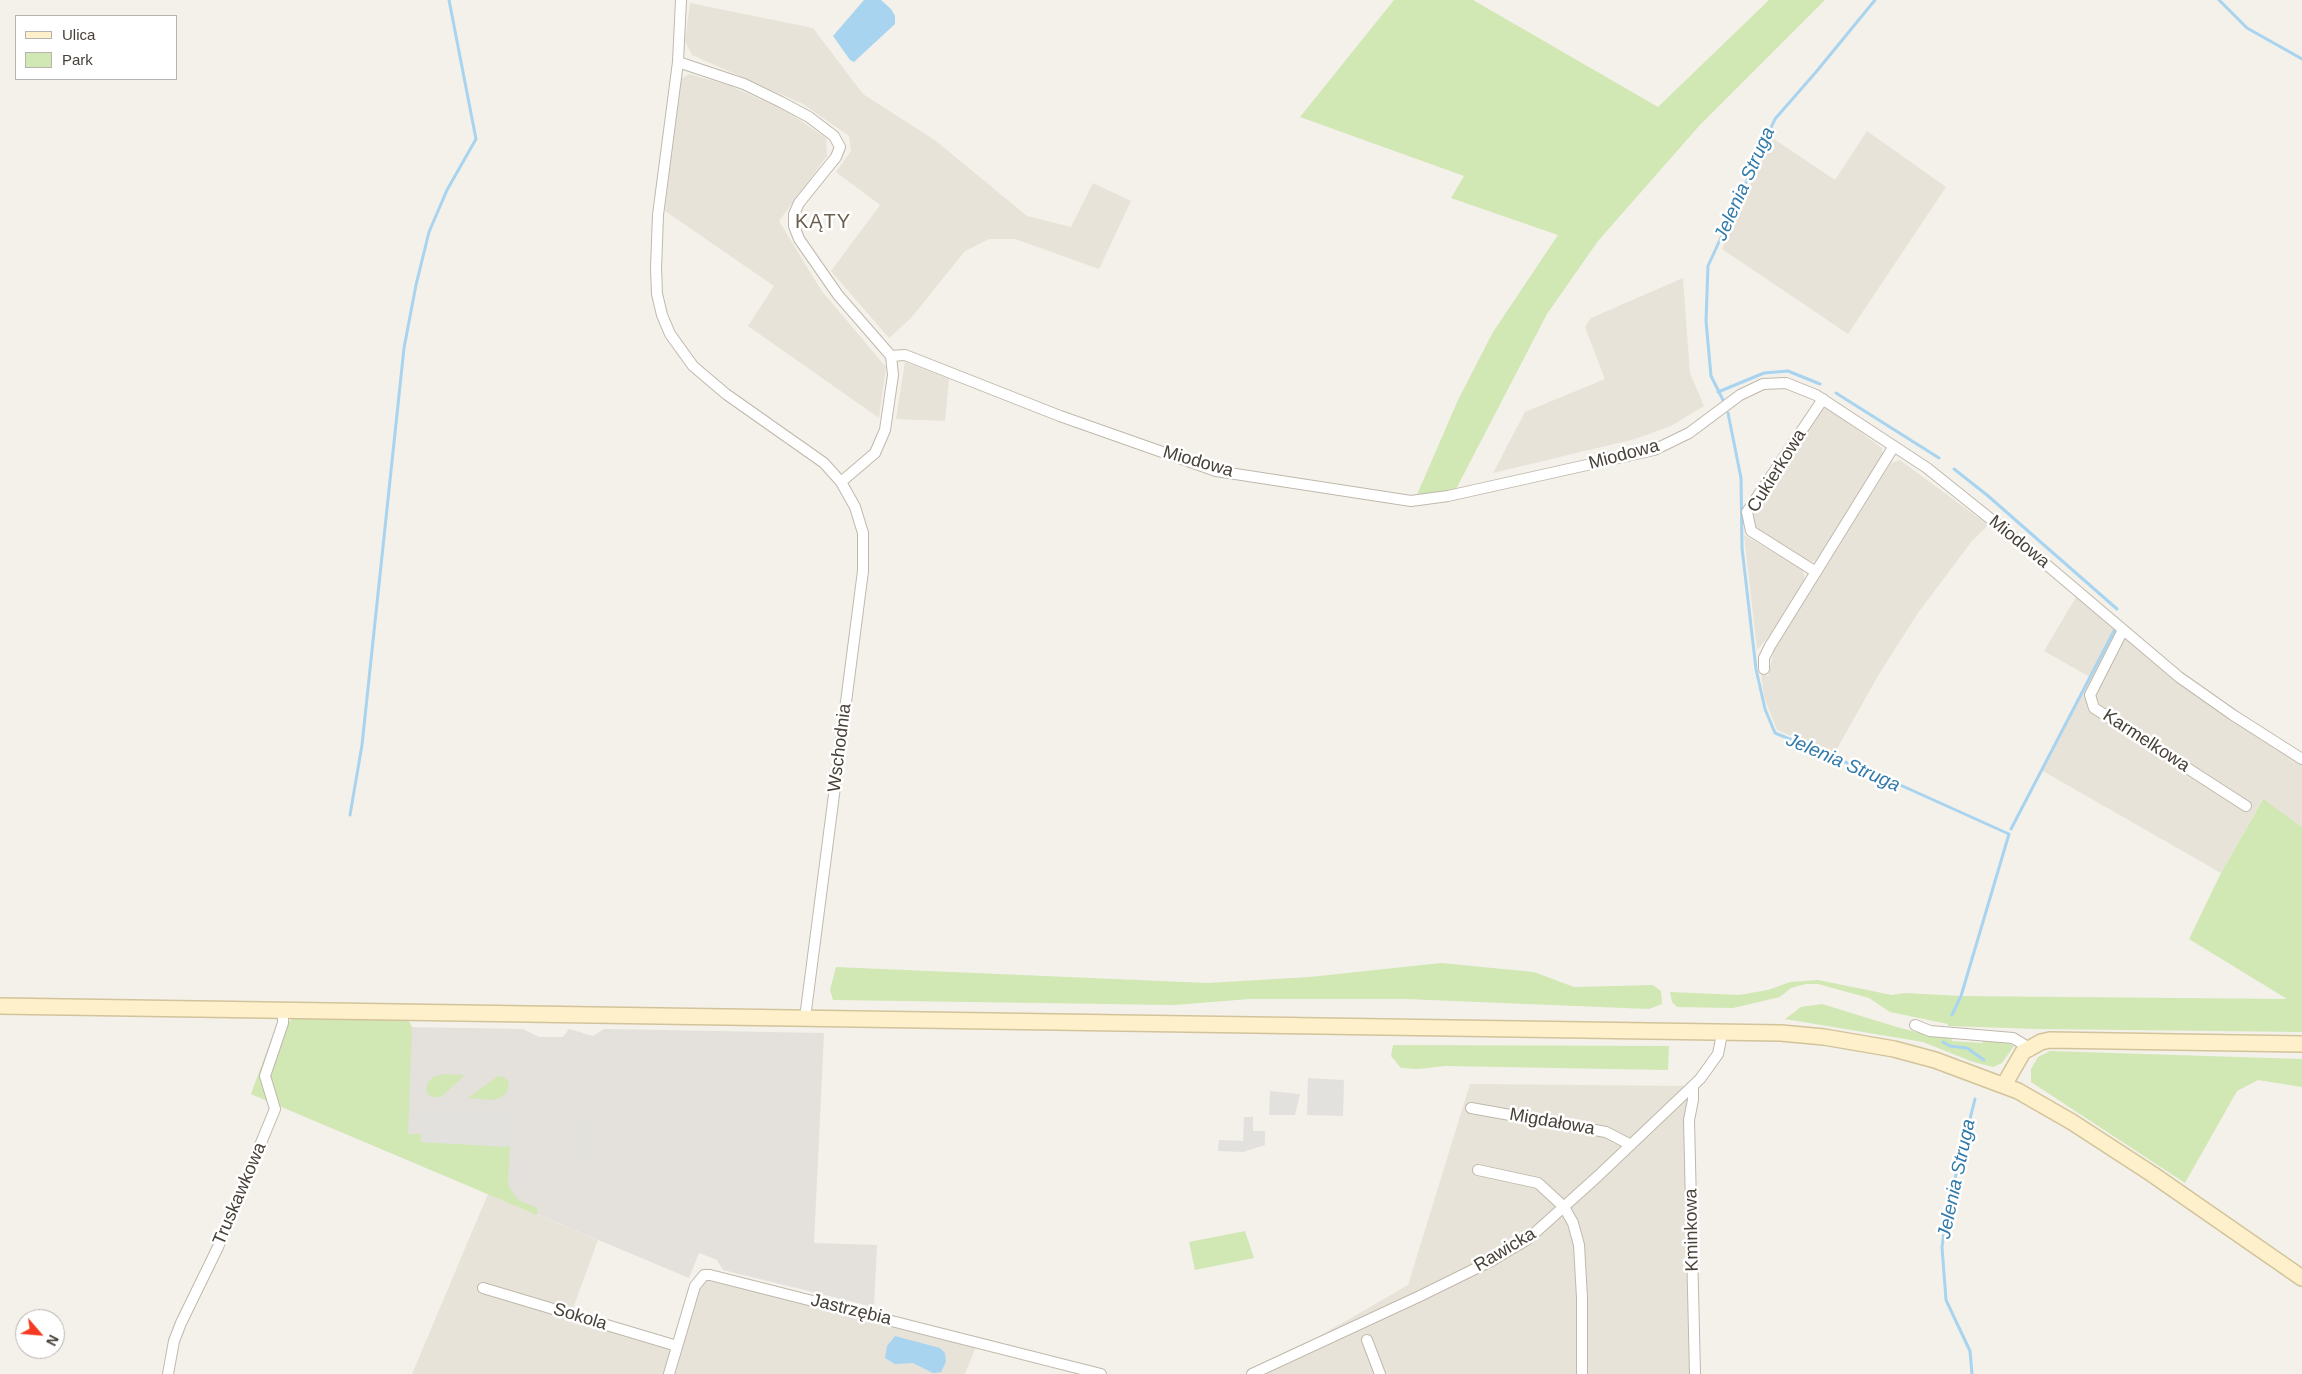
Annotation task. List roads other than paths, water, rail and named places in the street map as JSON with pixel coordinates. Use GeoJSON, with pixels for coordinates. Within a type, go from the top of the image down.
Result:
{"type":"FeatureCollection","features":[{"type":"Feature","properties":{"kind":"main road"},"geometry":{"type":"LineString","coordinates":[[0,1006],[1722,1034],[1781,1033],[1858,1042],[1935,1060],[2004,1085],[2072,1122],[2302,1278]]}},
{"type":"Feature","properties":{"kind":"main road"},"geometry":{"type":"LineString","coordinates":[[2004,1085],[2020,1055],[2041,1042],[2064,1039],[2302,1044]]}},
{"type":"Feature","properties":{"kind":"street","name":"Wschodnia"},"geometry":{"type":"LineString","coordinates":[[681,0],[678,62],[658,215],[657,294],[662,315],[670,334],[693,366],[726,394],[824,463],[841,482],[855,507],[863,533],[863,563],[805,1018]]}},
{"type":"Feature","properties":{"kind":"street"},"geometry":{"type":"LineString","coordinates":[[678,62],[759,91],[809,117],[834,136],[840,147],[836,157],[799,203],[794,214],[794,226],[799,239],[838,295],[891,356],[893,375],[887,419],[881,440],[868,461],[841,482]]}},
{"type":"Feature","properties":{"kind":"street","name":"Miodowa"},"geometry":{"type":"LineString","coordinates":[[891,356],[905,355],[1060,416],[1216,470],[1411,501],[1448,496],[1654,450],[1689,433],[1740,394],[1764,384],[1786,383],[1823,399],[1927,468],[2028,549],[2179,677],[2233,715],[2302,759]]}},
{"type":"Feature","properties":{"kind":"street","name":"Cukierkowa"},"geometry":{"type":"LineString","coordinates":[[1816,572],[1751,531],[1747,512],[1823,399]]}},
{"type":"Feature","properties":{"kind":"street"},"geometry":{"type":"LineString","coordinates":[[1764,669],[1764,658],[1770,646],[1894,446]]}},
{"type":"Feature","properties":{"kind":"street","name":"Karmelkowa"},"geometry":{"type":"LineString","coordinates":[[2123,630],[2090,695],[2094,708],[2246,806]]}},
{"type":"Feature","properties":{"kind":"street","name":"Truskawkowa"},"geometry":{"type":"LineString","coordinates":[[168,1374],[174,1341],[181,1323],[218,1247],[275,1108],[265,1076],[283,1023],[282,1010]]}},
{"type":"Feature","properties":{"kind":"street"},"geometry":{"type":"LineString","coordinates":[[1915,1025],[1930,1031],[2013,1038],[2023,1044],[2027,1050]]}},
{"type":"Feature","properties":{"kind":"street","name":"Rawicka"},"geometry":{"type":"LineString","coordinates":[[1252,1374],[1498,1257],[1528,1239],[1693,1086],[1718,1054],[1722,1034]]}},
{"type":"Feature","properties":{"kind":"street","name":"Kminkowa"},"geometry":{"type":"LineString","coordinates":[[1693,1086],[1694,1100],[1689,1120],[1695,1374]]}},
{"type":"Feature","properties":{"kind":"street","name":"Migdałowa"},"geometry":{"type":"LineString","coordinates":[[1471,1108],[1606,1132],[1631,1145]]}},
{"type":"Feature","properties":{"kind":"street"},"geometry":{"type":"LineString","coordinates":[[1478,1170],[1538,1183],[1564,1207],[1573,1223],[1579,1245],[1582,1298],[1582,1374]]}},
{"type":"Feature","properties":{"kind":"street","name":"Jastrzębia"},"geometry":{"type":"LineString","coordinates":[[669,1374],[695,1286],[704,1276],[710,1275],[1100,1374]]}},
{"type":"Feature","properties":{"kind":"street","name":"Sokola"},"geometry":{"type":"LineString","coordinates":[[483,1288],[676,1346]]}},
{"type":"Feature","properties":{"kind":"street"},"geometry":{"type":"LineString","coordinates":[[1367,1340],[1380,1374]]}},
{"type":"Feature","properties":{"kind":"water"},"geometry":{"type":"Polygon","coordinates":[[[864,0],[881,0],[891,9],[895,16],[895,24],[854,62],[850,60],[833,36],[864,0]]]}},
{"type":"Feature","properties":{"kind":"water"},"geometry":{"type":"Polygon","coordinates":[[[895,1336],[940,1348],[945,1353],[946,1362],[941,1372],[933,1373],[913,1363],[895,1364],[885,1358],[887,1346],[895,1336]]]}},
{"type":"Feature","properties":{"kind":"waterway"},"geometry":{"type":"LineString","coordinates":[[350,815],[362,745],[404,348],[416,285],[429,232],[447,190],[476,139],[449,0]]}},
{"type":"Feature","properties":{"kind":"waterway","name":"Jelenia Struga"},"geometry":{"type":"LineString","coordinates":[[1723,400],[1711,376],[1706,321],[1708,266],[1775,119],[1875,0]]}},
{"type":"Feature","properties":{"kind":"waterway"},"geometry":{"type":"LineString","coordinates":[[2219,0],[2247,28],[2302,59]]}},
{"type":"Feature","properties":{"kind":"waterway"},"geometry":{"type":"LineString","coordinates":[[1718,392],[1764,373],[1788,371],[1820,384]]}},
{"type":"Feature","properties":{"kind":"waterway"},"geometry":{"type":"LineString","coordinates":[[1836,393],[1939,458]]}},
{"type":"Feature","properties":{"kind":"waterway","name":"Jelenia Struga"},"geometry":{"type":"LineString","coordinates":[[1728,413],[1741,478],[1742,548],[1756,669],[1765,709],[1775,733],[1898,784],[2009,834],[1961,996],[1952,1015]]}},
{"type":"Feature","properties":{"kind":"waterway"},"geometry":{"type":"LineString","coordinates":[[1954,469],[1987,495],[2117,609]]}},
{"type":"Feature","properties":{"kind":"waterway"},"geometry":{"type":"LineString","coordinates":[[2011,829],[2114,631]]}},
{"type":"Feature","properties":{"kind":"waterway","name":"Jelenia Struga"},"geometry":{"type":"LineString","coordinates":[[1943,1042],[1950,1046],[1967,1048],[1984,1060]]}},
{"type":"Feature","properties":{"kind":"waterway","name":"Jelenia Struga"},"geometry":{"type":"LineString","coordinates":[[1972,1374],[1970,1351],[1946,1300],[1942,1247],[1948,1206],[1975,1099]]}},
{"type":"Feature","properties":{"kind":"district","name":"KĄTY"},"geometry":{"type":"Point","coordinates":[823,222]}}]}
